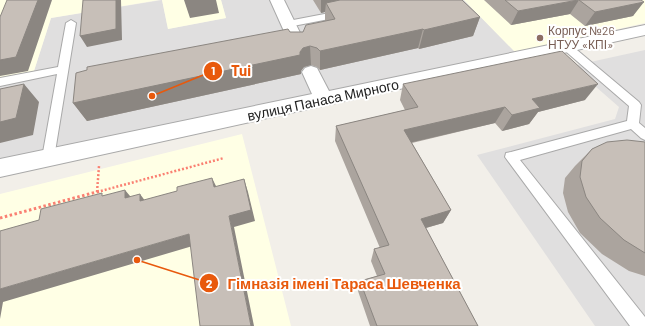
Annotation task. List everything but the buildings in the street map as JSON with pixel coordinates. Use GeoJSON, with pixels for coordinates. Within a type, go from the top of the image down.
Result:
{"type":"FeatureCollection","features":[{"type":"Feature","properties":{"kind":"street"},"geometry":{"type":"LineString","coordinates":[[276,0],[298,45]]}},
{"type":"Feature","properties":{"kind":"street","name":"вулиця Панаса Мирного"},"geometry":{"type":"LineString","coordinates":[[0,168],[324,100],[645,30]]}},
{"type":"Feature","properties":{"kind":"street"},"geometry":{"type":"LineString","coordinates":[[311,72],[324,100]]}},
{"type":"Feature","properties":{"kind":"lane"},"geometry":{"type":"LineString","coordinates":[[288,24],[367,9],[361,0]]}},
{"type":"Feature","properties":{"kind":"lane"},"geometry":{"type":"LineString","coordinates":[[48,158],[71,23]]}},
{"type":"Feature","properties":{"kind":"lane"},"geometry":{"type":"LineString","coordinates":[[567,47],[635,105],[633,124]]}},
{"type":"Feature","properties":{"kind":"lane"},"geometry":{"type":"LineString","coordinates":[[0,82],[63,69]]}},
{"type":"Feature","properties":{"kind":"lane"},"geometry":{"type":"LineString","coordinates":[[633,124],[645,135]]}},
{"type":"Feature","properties":{"kind":"lane"},"geometry":{"type":"LineString","coordinates":[[633,124],[511,157],[641,326]]}},
{"type":"Feature","properties":{"kind":"path"},"geometry":{"type":"LineString","coordinates":[[0,218],[224,158]]}},
{"type":"Feature","properties":{"kind":"path"},"geometry":{"type":"LineString","coordinates":[[97,192],[100,161]]}},
{"type":"Feature","properties":{"kind":"shaded area"},"geometry":{"type":"Polygon","coordinates":[[[0,0],[159,0],[51,18],[33,74],[0,80],[0,0]]]}},
{"type":"Feature","properties":{"kind":"shaded area"},"geometry":{"type":"Polygon","coordinates":[[[162,0],[168,29],[226,18],[221,0],[464,0],[515,52],[0,161],[0,80],[33,74],[51,18],[162,0]]]}},
{"type":"Feature","properties":{"kind":"shaded area"},"geometry":{"type":"Polygon","coordinates":[[[162,0],[221,0],[226,18],[168,29],[162,0]]]}},
{"type":"Feature","properties":{"kind":"shaded area","name":"Корпус №26 НТУУ «КПІ»"},"geometry":{"type":"Polygon","coordinates":[[[464,0],[645,0],[645,23],[515,52],[464,0]]]}},
{"type":"Feature","properties":{"kind":"shaded area"},"geometry":{"type":"Polygon","coordinates":[[[645,50],[645,326],[595,326],[477,155],[615,119],[619,107],[572,66],[645,50]]]}},
{"type":"Feature","properties":{"kind":"shaded area"},"geometry":{"type":"Polygon","coordinates":[[[242,134],[291,326],[0,326],[0,194],[242,134]]]}},
{"type":"Feature","properties":{"kind":"place","name":"Корпус №26 НТУУ «КПІ»"},"geometry":{"type":"Point","coordinates":[540,38]}},
{"type":"Feature","properties":{"kind":"place","name":"Tui"},"geometry":{"type":"Point","coordinates":[152,96]}},
{"type":"Feature","properties":{"kind":"place","name":"Гімназія імені Тараса Шевченка"},"geometry":{"type":"Point","coordinates":[137,260]}}]}
